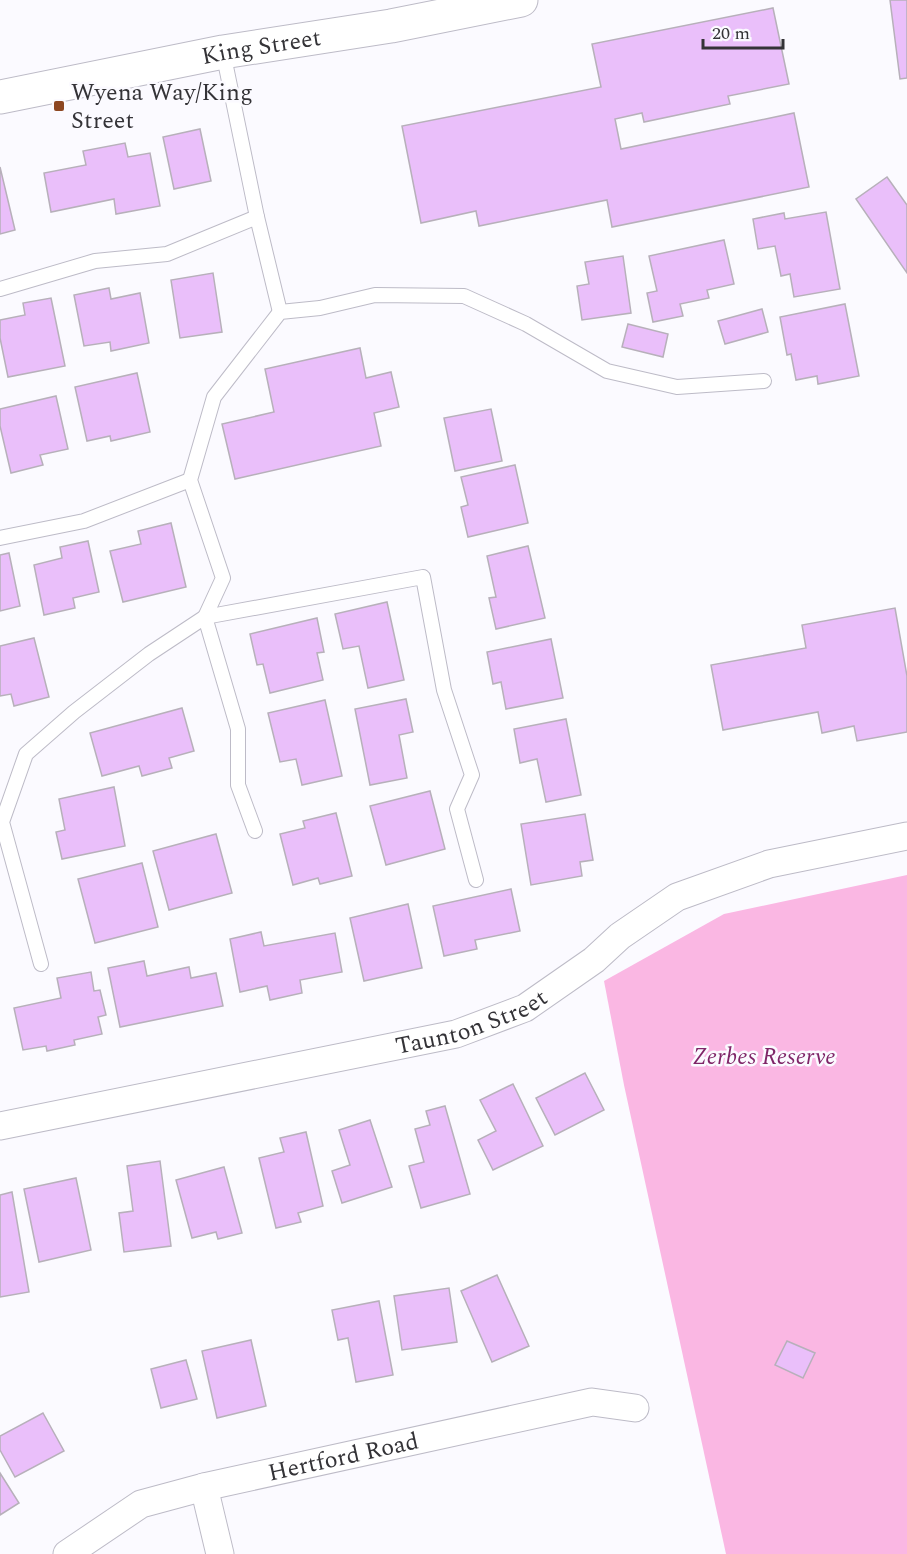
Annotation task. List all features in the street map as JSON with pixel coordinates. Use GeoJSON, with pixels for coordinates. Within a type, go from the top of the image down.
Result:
{"type":"FeatureCollection","features":[{"type":"Feature","properties":{"kind":"main road","name":"King Street"},"geometry":{"type":"LineString","coordinates":[[0,98],[223,52],[391,26],[521,0]]}},
{"type":"Feature","properties":{"kind":"street","name":"Taunton Street"},"geometry":{"type":"LineString","coordinates":[[0,1126],[456,1034],[525,1008],[594,960],[620,936],[677,897],[769,864],[907,836]]}},
{"type":"Feature","properties":{"kind":"street","name":"Hertford Road"},"geometry":{"type":"LineString","coordinates":[[66,1554],[141,1504],[204,1486],[592,1402],[635,1408]]}},
{"type":"Feature","properties":{"kind":"street"},"geometry":{"type":"LineString","coordinates":[[204,1486],[220,1554]]}},
{"type":"Feature","properties":{"kind":"lane"},"geometry":{"type":"LineString","coordinates":[[223,52],[257,217],[280,312]]}},
{"type":"Feature","properties":{"kind":"lane"},"geometry":{"type":"LineString","coordinates":[[0,289],[95,261],[167,254],[257,217]]}},
{"type":"Feature","properties":{"kind":"lane"},"geometry":{"type":"LineString","coordinates":[[255,831],[238,785],[238,729],[205,618],[223,578],[190,480],[214,397],[280,312],[320,308],[375,295],[464,296],[526,324],[607,371],[677,387],[764,381]]}},
{"type":"Feature","properties":{"kind":"lane"},"geometry":{"type":"LineString","coordinates":[[0,538],[84,521],[190,480]]}},
{"type":"Feature","properties":{"kind":"lane"},"geometry":{"type":"LineString","coordinates":[[41,964],[2,822],[26,754],[74,712],[149,654],[205,618],[423,577],[444,690],[472,775],[458,809],[476,880]]}},
{"type":"Feature","properties":{"kind":"green space","name":"Zerbes Reserve"},"geometry":{"type":"Polygon","coordinates":[[[907,875],[907,1554],[726,1554],[624,1085],[604,981],[724,914],[907,875]]]}},
{"type":"Feature","properties":{"kind":"building"},"geometry":{"type":"Polygon","coordinates":[[[890,0],[907,0],[907,78],[900,79],[890,0]]]}},
{"type":"Feature","properties":{"kind":"building"},"geometry":{"type":"Polygon","coordinates":[[[773,8],[789,84],[728,96],[730,104],[644,122],[642,113],[615,119],[621,149],[794,113],[809,187],[612,227],[607,200],[479,226],[476,211],[421,223],[402,126],[601,87],[592,44],[773,8]]]}},
{"type":"Feature","properties":{"kind":"building"},"geometry":{"type":"Polygon","coordinates":[[[200,129],[211,181],[174,189],[163,137],[200,129]]]}},
{"type":"Feature","properties":{"kind":"building"},"geometry":{"type":"Polygon","coordinates":[[[125,143],[128,157],[150,153],[160,206],[116,214],[114,199],[51,212],[44,173],[86,165],[83,151],[125,143]]]}},
{"type":"Feature","properties":{"kind":"building"},"geometry":{"type":"Polygon","coordinates":[[[0,167],[15,230],[0,234],[0,167]]]}},
{"type":"Feature","properties":{"kind":"building"},"geometry":{"type":"Polygon","coordinates":[[[887,177],[907,205],[907,273],[856,199],[887,177]]]}},
{"type":"Feature","properties":{"kind":"building"},"geometry":{"type":"Polygon","coordinates":[[[826,212],[840,289],[794,297],[790,274],[781,276],[775,246],[758,249],[753,219],[784,213],[785,219],[826,212]]]}},
{"type":"Feature","properties":{"kind":"building"},"geometry":{"type":"Polygon","coordinates":[[[724,240],[734,284],[707,290],[709,298],[680,304],[683,316],[653,322],[647,293],[657,291],[649,256],[724,240]]]}},
{"type":"Feature","properties":{"kind":"building"},"geometry":{"type":"Polygon","coordinates":[[[623,256],[631,313],[582,320],[577,286],[589,284],[585,262],[623,256]]]}},
{"type":"Feature","properties":{"kind":"building"},"geometry":{"type":"Polygon","coordinates":[[[213,273],[222,332],[180,338],[171,280],[213,273]]]}},
{"type":"Feature","properties":{"kind":"building"},"geometry":{"type":"Polygon","coordinates":[[[109,288],[111,299],[140,293],[149,343],[111,351],[110,342],[84,346],[74,295],[109,288]]]}},
{"type":"Feature","properties":{"kind":"building"},"geometry":{"type":"Polygon","coordinates":[[[51,298],[65,366],[8,377],[0,338],[0,320],[25,315],[23,303],[51,298]]]}},
{"type":"Feature","properties":{"kind":"building"},"geometry":{"type":"Polygon","coordinates":[[[845,304],[859,376],[818,384],[817,376],[796,380],[791,354],[787,355],[780,317],[845,304]]]}},
{"type":"Feature","properties":{"kind":"building"},"geometry":{"type":"Polygon","coordinates":[[[762,309],[768,332],[725,344],[718,321],[762,309]]]}},
{"type":"Feature","properties":{"kind":"building"},"geometry":{"type":"Polygon","coordinates":[[[628,324],[668,334],[663,357],[622,347],[628,324]]]}},
{"type":"Feature","properties":{"kind":"building"},"geometry":{"type":"Polygon","coordinates":[[[360,348],[366,378],[391,372],[399,407],[374,413],[381,446],[235,479],[222,424],[274,412],[265,369],[360,348]]]}},
{"type":"Feature","properties":{"kind":"building"},"geometry":{"type":"Polygon","coordinates":[[[137,373],[150,432],[111,441],[110,436],[87,441],[75,387],[137,373]]]}},
{"type":"Feature","properties":{"kind":"building"},"geometry":{"type":"Polygon","coordinates":[[[56,396],[68,449],[40,455],[43,465],[11,473],[0,426],[0,409],[56,396]]]}},
{"type":"Feature","properties":{"kind":"building"},"geometry":{"type":"Polygon","coordinates":[[[491,409],[502,461],[455,471],[444,418],[491,409]]]}},
{"type":"Feature","properties":{"kind":"building"},"geometry":{"type":"Polygon","coordinates":[[[515,465],[528,523],[468,537],[461,507],[468,505],[461,477],[515,465]]]}},
{"type":"Feature","properties":{"kind":"building"},"geometry":{"type":"Polygon","coordinates":[[[171,523],[186,587],[123,602],[110,551],[141,544],[138,531],[171,523]]]}},
{"type":"Feature","properties":{"kind":"building"},"geometry":{"type":"Polygon","coordinates":[[[88,541],[99,592],[73,598],[75,608],[44,615],[34,565],[62,558],[60,547],[88,541]]]}},
{"type":"Feature","properties":{"kind":"building"},"geometry":{"type":"Polygon","coordinates":[[[528,546],[545,618],[496,629],[489,598],[496,597],[487,556],[528,546]]]}},
{"type":"Feature","properties":{"kind":"building"},"geometry":{"type":"Polygon","coordinates":[[[9,553],[20,606],[0,611],[0,555],[9,553]]]}},
{"type":"Feature","properties":{"kind":"building"},"geometry":{"type":"Polygon","coordinates":[[[387,602],[404,680],[368,688],[359,646],[343,649],[335,614],[387,602]]]}},
{"type":"Feature","properties":{"kind":"building"},"geometry":{"type":"Polygon","coordinates":[[[895,608],[907,676],[907,732],[857,741],[854,726],[822,733],[818,712],[723,730],[711,665],[806,648],[802,625],[895,608]]]}},
{"type":"Feature","properties":{"kind":"building"},"geometry":{"type":"Polygon","coordinates":[[[317,618],[324,652],[317,653],[323,680],[270,693],[263,664],[257,665],[250,634],[317,618]]]}},
{"type":"Feature","properties":{"kind":"building"},"geometry":{"type":"Polygon","coordinates":[[[34,638],[49,697],[14,706],[11,694],[0,696],[0,646],[34,638]]]}},
{"type":"Feature","properties":{"kind":"building"},"geometry":{"type":"Polygon","coordinates":[[[551,639],[563,698],[506,709],[501,682],[493,684],[487,652],[551,639]]]}},
{"type":"Feature","properties":{"kind":"building"},"geometry":{"type":"Polygon","coordinates":[[[406,699],[413,732],[399,735],[407,778],[370,785],[355,709],[406,699]]]}},
{"type":"Feature","properties":{"kind":"building"},"geometry":{"type":"Polygon","coordinates":[[[325,700],[342,776],[302,785],[296,759],[280,762],[268,713],[325,700]]]}},
{"type":"Feature","properties":{"kind":"building"},"geometry":{"type":"Polygon","coordinates":[[[182,708],[194,751],[169,758],[172,768],[142,776],[139,766],[102,776],[90,733],[182,708]]]}},
{"type":"Feature","properties":{"kind":"building"},"geometry":{"type":"Polygon","coordinates":[[[566,719],[581,795],[546,802],[537,759],[520,763],[514,729],[566,719]]]}},
{"type":"Feature","properties":{"kind":"building"},"geometry":{"type":"Polygon","coordinates":[[[114,787],[125,846],[62,859],[56,832],[65,830],[59,799],[114,787]]]}},
{"type":"Feature","properties":{"kind":"building"},"geometry":{"type":"Polygon","coordinates":[[[430,791],[445,849],[386,865],[370,806],[430,791]]]}},
{"type":"Feature","properties":{"kind":"building"},"geometry":{"type":"Polygon","coordinates":[[[336,813],[352,876],[320,884],[318,878],[293,885],[280,834],[305,828],[303,821],[336,813]]]}},
{"type":"Feature","properties":{"kind":"building"},"geometry":{"type":"Polygon","coordinates":[[[585,814],[593,860],[580,862],[582,876],[531,885],[521,824],[585,814]]]}},
{"type":"Feature","properties":{"kind":"building"},"geometry":{"type":"Polygon","coordinates":[[[216,834],[232,893],[169,910],[153,851],[216,834]]]}},
{"type":"Feature","properties":{"kind":"building"},"geometry":{"type":"Polygon","coordinates":[[[142,863],[158,927],[95,943],[78,879],[142,863]]]}},
{"type":"Feature","properties":{"kind":"building"},"geometry":{"type":"Polygon","coordinates":[[[511,889],[520,931],[475,940],[477,949],[444,956],[433,906],[511,889]]]}},
{"type":"Feature","properties":{"kind":"building"},"geometry":{"type":"Polygon","coordinates":[[[408,904],[422,968],[364,981],[350,918],[408,904]]]}},
{"type":"Feature","properties":{"kind":"building"},"geometry":{"type":"Polygon","coordinates":[[[261,932],[264,946],[335,933],[342,972],[300,980],[302,993],[270,1000],[267,986],[240,992],[230,939],[261,932]]]}},
{"type":"Feature","properties":{"kind":"building"},"geometry":{"type":"Polygon","coordinates":[[[144,961],[147,976],[189,967],[191,978],[216,973],[223,1006],[120,1027],[108,968],[144,961]]]}},
{"type":"Feature","properties":{"kind":"building"},"geometry":{"type":"Polygon","coordinates":[[[91,972],[94,991],[100,990],[106,1015],[98,1017],[102,1034],[74,1040],[75,1045],[47,1051],[46,1046],[23,1050],[14,1008],[61,998],[57,978],[91,972]]]}},
{"type":"Feature","properties":{"kind":"building"},"geometry":{"type":"Polygon","coordinates":[[[585,1073],[604,1110],[555,1135],[536,1098],[585,1073]]]}},
{"type":"Feature","properties":{"kind":"building"},"geometry":{"type":"Polygon","coordinates":[[[513,1084],[543,1146],[493,1170],[478,1140],[496,1131],[480,1100],[513,1084]]]}},
{"type":"Feature","properties":{"kind":"building"},"geometry":{"type":"Polygon","coordinates":[[[445,1106],[470,1194],[421,1208],[409,1166],[424,1162],[415,1129],[430,1125],[426,1111],[445,1106]]]}},
{"type":"Feature","properties":{"kind":"building"},"geometry":{"type":"Polygon","coordinates":[[[370,1120],[392,1187],[342,1203],[332,1171],[350,1165],[339,1130],[370,1120]]]}},
{"type":"Feature","properties":{"kind":"building"},"geometry":{"type":"Polygon","coordinates":[[[306,1132],[323,1206],[298,1213],[301,1222],[276,1228],[259,1158],[284,1152],[280,1138],[306,1132]]]}},
{"type":"Feature","properties":{"kind":"building"},"geometry":{"type":"Polygon","coordinates":[[[160,1161],[171,1246],[124,1252],[119,1213],[133,1211],[127,1166],[160,1161]]]}},
{"type":"Feature","properties":{"kind":"building"},"geometry":{"type":"Polygon","coordinates":[[[224,1167],[242,1233],[218,1239],[216,1232],[192,1238],[176,1180],[224,1167]]]}},
{"type":"Feature","properties":{"kind":"building"},"geometry":{"type":"Polygon","coordinates":[[[76,1178],[91,1250],[39,1262],[24,1189],[76,1178]]]}},
{"type":"Feature","properties":{"kind":"building"},"geometry":{"type":"Polygon","coordinates":[[[12,1192],[29,1292],[0,1297],[0,1195],[12,1192]]]}},
{"type":"Feature","properties":{"kind":"building"},"geometry":{"type":"Polygon","coordinates":[[[497,1275],[529,1346],[492,1362],[461,1291],[497,1275]]]}},
{"type":"Feature","properties":{"kind":"building"},"geometry":{"type":"Polygon","coordinates":[[[449,1288],[457,1342],[402,1350],[394,1296],[449,1288]]]}},
{"type":"Feature","properties":{"kind":"building"},"geometry":{"type":"Polygon","coordinates":[[[379,1301],[393,1375],[356,1382],[348,1338],[338,1340],[332,1310],[379,1301]]]}},
{"type":"Feature","properties":{"kind":"building"},"geometry":{"type":"Polygon","coordinates":[[[251,1340],[266,1406],[217,1418],[202,1351],[251,1340]]]}},
{"type":"Feature","properties":{"kind":"building"},"geometry":{"type":"Polygon","coordinates":[[[787,1341],[815,1353],[803,1378],[775,1365],[787,1341]]]}},
{"type":"Feature","properties":{"kind":"building"},"geometry":{"type":"Polygon","coordinates":[[[186,1360],[197,1399],[161,1408],[151,1369],[186,1360]]]}},
{"type":"Feature","properties":{"kind":"building"},"geometry":{"type":"Polygon","coordinates":[[[43,1413],[64,1451],[15,1477],[0,1450],[0,1436],[43,1413]]]}},
{"type":"Feature","properties":{"kind":"building"},"geometry":{"type":"Polygon","coordinates":[[[0,1473],[19,1503],[0,1515],[0,1473]]]}},
{"type":"Feature","properties":{"kind":"place","name":"Wyena Way/King Street"},"geometry":{"type":"Point","coordinates":[59,106]}}]}
